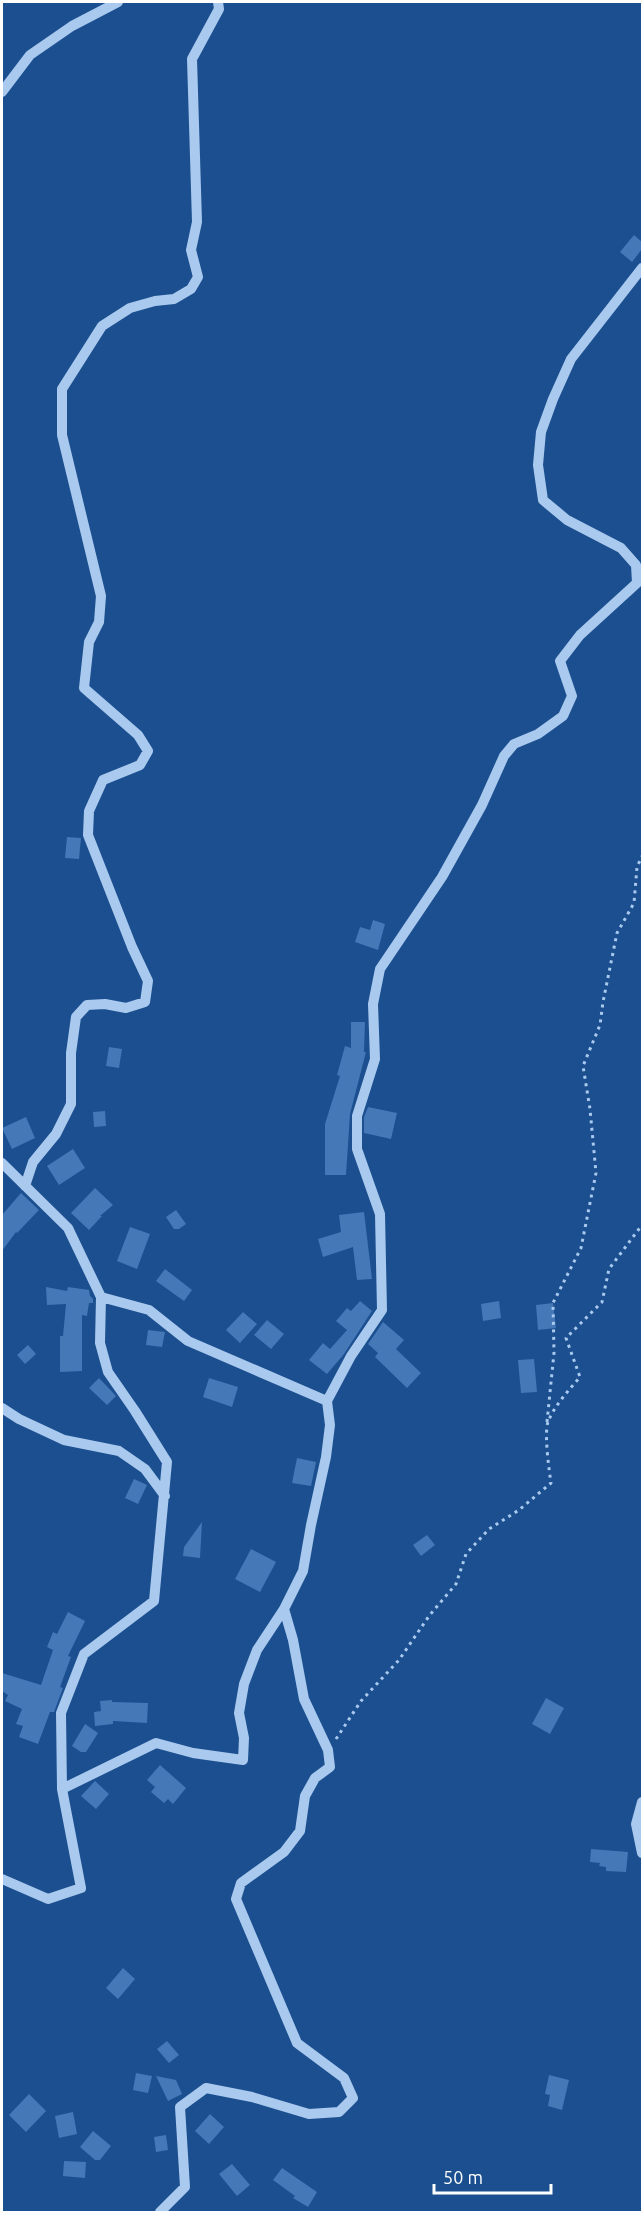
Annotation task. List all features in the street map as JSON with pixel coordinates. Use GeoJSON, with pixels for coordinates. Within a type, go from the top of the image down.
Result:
{"type":"FeatureCollection","features":[{"type":"Feature","properties":{"kind":"street"},"geometry":{"type":"LineString","coordinates":[[2,92],[30,55],[72,26],[118,2]]}},
{"type":"Feature","properties":{"kind":"street"},"geometry":{"type":"LineString","coordinates":[[25,1186],[33,1162],[56,1134],[71,1104],[71,1053],[76,1017],[87,1005],[105,1004],[126,1008],[145,1002],[148,981],[132,947],[88,835],[89,811],[103,780],[140,765],[148,751],[138,735],[84,688],[89,642],[99,622],[101,596],[62,435],[62,389],[102,326],[130,308],[154,301],[174,299],[191,289],[198,277],[191,250],[197,222],[192,59],[219,9],[218,2]]}},
{"type":"Feature","properties":{"kind":"street"},"geometry":{"type":"LineString","coordinates":[[62,1789],[156,1743],[193,1753],[243,1760],[244,1738],[239,1713],[244,1684],[257,1650],[284,1609],[303,1571],[326,1457],[330,1425],[327,1401],[351,1356],[382,1310],[380,1214],[357,1149],[357,1116],[375,1059],[373,1004],[380,969],[442,877],[482,805],[504,756],[514,744],[538,734],[563,716],[572,696],[560,661],[580,635],[637,583],[636,565],[621,548],[567,520],[543,500],[538,465],[541,432],[553,399],[572,359],[642,268]]}},
{"type":"Feature","properties":{"kind":"street"},"geometry":{"type":"LineString","coordinates":[[2,1164],[68,1228],[101,1297],[100,1343],[108,1372],[167,1462],[154,1601],[84,1654],[61,1713],[62,1789],[81,1888],[48,1899],[2,1879]]}},
{"type":"Feature","properties":{"kind":"street"},"geometry":{"type":"LineString","coordinates":[[101,1297],[149,1310],[189,1341],[327,1401]]}},
{"type":"Feature","properties":{"kind":"street"},"geometry":{"type":"LineString","coordinates":[[2,1408],[19,1419],[64,1440],[118,1451],[145,1469],[165,1496]]}},
{"type":"Feature","properties":{"kind":"street"},"geometry":{"type":"LineString","coordinates":[[160,2212],[185,2187],[180,2108],[206,2088],[252,2097],[309,2114],[339,2112],[354,2098],[344,2078],[297,2043],[236,1899],[241,1882],[284,1852],[300,1831],[305,1796],[315,1778],[330,1767],[328,1750],[304,1700],[293,1640],[284,1609]]}},
{"type":"Feature","properties":{"kind":"street"},"geometry":{"type":"LineString","coordinates":[[642,1802],[636,1824],[642,1853]]}},
{"type":"Feature","properties":{"kind":"path"},"geometry":{"type":"LineString","coordinates":[[328,1750],[361,1701],[399,1660],[429,1616],[456,1584],[466,1554],[489,1529],[519,1510],[551,1483],[548,1466],[547,1424],[554,1353],[553,1303],[581,1248],[596,1173],[583,1066],[600,1025],[617,933],[634,903],[637,867],[642,856]]}},
{"type":"Feature","properties":{"kind":"path"},"geometry":{"type":"LineString","coordinates":[[547,1424],[564,1396],[580,1377],[566,1338],[602,1302],[609,1269],[642,1225]]}},
{"type":"Feature","properties":{"kind":"building"},"geometry":{"type":"Polygon","coordinates":[[[634,235],[642,242],[642,249],[632,262],[620,252],[634,235]]]}},
{"type":"Feature","properties":{"kind":"building"},"geometry":{"type":"Polygon","coordinates":[[[67,837],[81,838],[79,859],[65,858],[67,837]]]}},
{"type":"Feature","properties":{"kind":"building"},"geometry":{"type":"Polygon","coordinates":[[[373,920],[385,924],[378,950],[355,942],[360,927],[370,930],[373,920]]]}},
{"type":"Feature","properties":{"kind":"building"},"geometry":{"type":"Polygon","coordinates":[[[351,1022],[365,1022],[364,1052],[366,1052],[350,1114],[346,1175],[325,1175],[325,1124],[340,1076],[337,1075],[345,1046],[351,1048],[351,1022]]]}},
{"type":"Feature","properties":{"kind":"building"},"geometry":{"type":"Polygon","coordinates":[[[109,1047],[122,1049],[119,1068],[106,1066],[109,1047]]]}},
{"type":"Feature","properties":{"kind":"building"},"geometry":{"type":"Polygon","coordinates":[[[368,1107],[397,1113],[391,1139],[364,1133],[364,1117],[368,1107]]]}},
{"type":"Feature","properties":{"kind":"building"},"geometry":{"type":"Polygon","coordinates":[[[105,1111],[106,1126],[94,1127],[93,1112],[105,1111]]]}},
{"type":"Feature","properties":{"kind":"building"},"geometry":{"type":"Polygon","coordinates":[[[26,1117],[35,1138],[12,1149],[2,1128],[26,1117]]]}},
{"type":"Feature","properties":{"kind":"building"},"geometry":{"type":"Polygon","coordinates":[[[73,1149],[85,1168],[59,1185],[47,1166],[73,1149]]]}},
{"type":"Feature","properties":{"kind":"building"},"geometry":{"type":"Polygon","coordinates":[[[95,1188],[113,1205],[89,1230],[71,1213],[95,1188]]]}},
{"type":"Feature","properties":{"kind":"building"},"geometry":{"type":"Polygon","coordinates":[[[21,1193],[39,1210],[16,1232],[2,1251],[2,1215],[21,1193]]]}},
{"type":"Feature","properties":{"kind":"building"},"geometry":{"type":"Polygon","coordinates":[[[176,1210],[186,1224],[179,1229],[174,1229],[166,1217],[176,1210]]]}},
{"type":"Feature","properties":{"kind":"building"},"geometry":{"type":"Polygon","coordinates":[[[364,1212],[372,1279],[357,1280],[353,1247],[323,1257],[318,1239],[341,1232],[339,1215],[364,1212]]]}},
{"type":"Feature","properties":{"kind":"building"},"geometry":{"type":"Polygon","coordinates":[[[130,1227],[150,1234],[137,1269],[117,1261],[130,1227]]]}},
{"type":"Feature","properties":{"kind":"building"},"geometry":{"type":"Polygon","coordinates":[[[165,1269],[192,1290],[184,1301],[156,1281],[165,1269]]]}},
{"type":"Feature","properties":{"kind":"building"},"geometry":{"type":"Polygon","coordinates":[[[46,1287],[67,1291],[68,1287],[89,1290],[93,1299],[93,1303],[89,1303],[87,1316],[82,1315],[82,1371],[60,1372],[60,1336],[63,1336],[66,1304],[47,1305],[46,1287]]]}},
{"type":"Feature","properties":{"kind":"building"},"geometry":{"type":"Polygon","coordinates":[[[360,1301],[372,1311],[344,1354],[327,1374],[309,1360],[323,1343],[330,1349],[347,1330],[336,1321],[347,1308],[351,1311],[360,1301]]]}},
{"type":"Feature","properties":{"kind":"building"},"geometry":{"type":"Polygon","coordinates":[[[499,1301],[501,1318],[483,1321],[481,1304],[499,1301]]]}},
{"type":"Feature","properties":{"kind":"building"},"geometry":{"type":"Polygon","coordinates":[[[553,1303],[556,1328],[538,1330],[536,1305],[553,1303]]]}},
{"type":"Feature","properties":{"kind":"building"},"geometry":{"type":"Polygon","coordinates":[[[243,1312],[257,1324],[240,1343],[226,1330],[243,1312]]]}},
{"type":"Feature","properties":{"kind":"building"},"geometry":{"type":"Polygon","coordinates":[[[267,1320],[284,1334],[271,1349],[254,1335],[267,1320]]]}},
{"type":"Feature","properties":{"kind":"building"},"geometry":{"type":"Polygon","coordinates":[[[383,1322],[404,1340],[396,1349],[421,1373],[407,1388],[375,1357],[378,1353],[368,1344],[383,1322]]]}},
{"type":"Feature","properties":{"kind":"building"},"geometry":{"type":"Polygon","coordinates":[[[148,1330],[165,1332],[162,1347],[146,1345],[148,1330]]]}},
{"type":"Feature","properties":{"kind":"building"},"geometry":{"type":"Polygon","coordinates":[[[28,1345],[36,1354],[25,1364],[17,1355],[28,1345]]]}},
{"type":"Feature","properties":{"kind":"building"},"geometry":{"type":"Polygon","coordinates":[[[534,1359],[537,1392],[521,1393],[518,1360],[534,1359]]]}},
{"type":"Feature","properties":{"kind":"building"},"geometry":{"type":"Polygon","coordinates":[[[99,1378],[116,1396],[107,1405],[89,1388],[99,1378]]]}},
{"type":"Feature","properties":{"kind":"building"},"geometry":{"type":"Polygon","coordinates":[[[209,1378],[238,1387],[232,1407],[203,1397],[209,1378]]]}},
{"type":"Feature","properties":{"kind":"building"},"geometry":{"type":"Polygon","coordinates":[[[297,1458],[316,1462],[311,1486],[292,1483],[297,1458]]]}},
{"type":"Feature","properties":{"kind":"building"},"geometry":{"type":"Polygon","coordinates":[[[134,1479],[147,1485],[138,1504],[125,1498],[134,1479]]]}},
{"type":"Feature","properties":{"kind":"building"},"geometry":{"type":"Polygon","coordinates":[[[202,1522],[200,1558],[183,1556],[184,1547],[202,1522]]]}},
{"type":"Feature","properties":{"kind":"building"},"geometry":{"type":"Polygon","coordinates":[[[427,1535],[435,1545],[421,1556],[413,1545],[427,1535]]]}},
{"type":"Feature","properties":{"kind":"building"},"geometry":{"type":"Polygon","coordinates":[[[251,1549],[276,1562],[260,1592],[235,1579],[251,1549]]]}},
{"type":"Feature","properties":{"kind":"building"},"geometry":{"type":"Polygon","coordinates":[[[68,1612],[85,1621],[68,1656],[71,1657],[54,1712],[50,1712],[38,1744],[19,1737],[23,1726],[16,1724],[22,1709],[5,1701],[8,1695],[2,1691],[2,1673],[41,1685],[53,1650],[47,1647],[53,1632],[57,1634],[68,1612]]]}},
{"type":"Feature","properties":{"kind":"building"},"geometry":{"type":"Polygon","coordinates":[[[546,1698],[564,1708],[550,1734],[532,1724],[546,1698]]]}},
{"type":"Feature","properties":{"kind":"building"},"geometry":{"type":"Polygon","coordinates":[[[112,1700],[112,1702],[148,1703],[147,1723],[113,1721],[113,1724],[95,1726],[94,1712],[101,1711],[100,1701],[112,1700]]]}},
{"type":"Feature","properties":{"kind":"building"},"geometry":{"type":"Polygon","coordinates":[[[85,1724],[98,1733],[86,1752],[81,1752],[72,1746],[85,1724]]]}},
{"type":"Feature","properties":{"kind":"building"},"geometry":{"type":"Polygon","coordinates":[[[160,1765],[186,1788],[173,1804],[168,1799],[164,1803],[151,1792],[155,1787],[147,1780],[160,1765]]]}},
{"type":"Feature","properties":{"kind":"building"},"geometry":{"type":"Polygon","coordinates":[[[95,1781],[109,1794],[96,1809],[81,1796],[95,1781]]]}},
{"type":"Feature","properties":{"kind":"building"},"geometry":{"type":"Polygon","coordinates":[[[591,1849],[628,1852],[626,1872],[606,1871],[606,1867],[599,1866],[600,1863],[590,1862],[591,1849]]]}},
{"type":"Feature","properties":{"kind":"building"},"geometry":{"type":"Polygon","coordinates":[[[123,1968],[135,1979],[118,1999],[106,1988],[123,1968]]]}},
{"type":"Feature","properties":{"kind":"building"},"geometry":{"type":"Polygon","coordinates":[[[167,2041],[179,2055],[169,2063],[157,2049],[167,2041]]]}},
{"type":"Feature","properties":{"kind":"building"},"geometry":{"type":"Polygon","coordinates":[[[136,2073],[152,2076],[148,2093],[133,2090],[136,2073]]]}},
{"type":"Feature","properties":{"kind":"building"},"geometry":{"type":"Polygon","coordinates":[[[549,2075],[569,2080],[562,2110],[548,2106],[550,2095],[545,2094],[549,2075]]]}},
{"type":"Feature","properties":{"kind":"building"},"geometry":{"type":"Polygon","coordinates":[[[156,2076],[176,2080],[182,2094],[168,2101],[156,2076]]]}},
{"type":"Feature","properties":{"kind":"building"},"geometry":{"type":"Polygon","coordinates":[[[29,2094],[46,2111],[26,2132],[9,2115],[29,2094]]]}},
{"type":"Feature","properties":{"kind":"building"},"geometry":{"type":"Polygon","coordinates":[[[73,2112],[77,2134],[59,2138],[55,2116],[73,2112]]]}},
{"type":"Feature","properties":{"kind":"building"},"geometry":{"type":"Polygon","coordinates":[[[210,2114],[224,2127],[209,2144],[195,2131],[210,2114]]]}},
{"type":"Feature","properties":{"kind":"building"},"geometry":{"type":"Polygon","coordinates":[[[93,2131],[111,2146],[100,2160],[95,2160],[80,2147],[93,2131]]]}},
{"type":"Feature","properties":{"kind":"building"},"geometry":{"type":"Polygon","coordinates":[[[166,2135],[168,2150],[156,2152],[154,2137],[166,2135]]]}},
{"type":"Feature","properties":{"kind":"building"},"geometry":{"type":"Polygon","coordinates":[[[64,2161],[86,2162],[85,2178],[63,2176],[64,2161]]]}},
{"type":"Feature","properties":{"kind":"building"},"geometry":{"type":"Polygon","coordinates":[[[232,2164],[250,2185],[237,2196],[219,2174],[232,2164]]]}},
{"type":"Feature","properties":{"kind":"building"},"geometry":{"type":"Polygon","coordinates":[[[282,2168],[317,2192],[308,2207],[293,2198],[295,2196],[273,2180],[282,2168]]]}}]}
